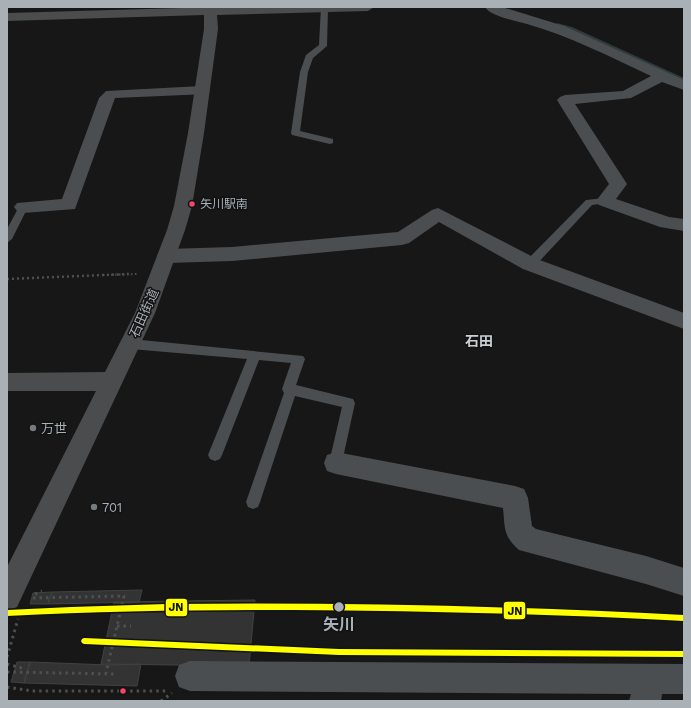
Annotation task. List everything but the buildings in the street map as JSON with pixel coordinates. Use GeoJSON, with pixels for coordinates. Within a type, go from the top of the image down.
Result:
{"type":"FeatureCollection","features":[{"type":"Feature","properties":{"kind":"street"},"geometry":{"type":"LineString","coordinates":[[7,17],[153,10],[368,7]]}},
{"type":"Feature","properties":{"kind":"street"},"geometry":{"type":"LineString","coordinates":[[491,7],[505,13],[559,29],[684,86]]}},
{"type":"Feature","properties":{"kind":"street","name":"石田街道"},"geometry":{"type":"LineString","coordinates":[[7,597],[14,579],[113,381],[145,313],[167,256],[183,206],[211,29],[210,10]]}},
{"type":"Feature","properties":{"kind":"street"},"geometry":{"type":"LineString","coordinates":[[662,76],[626,95],[564,100],[618,184],[605,201],[667,223],[684,225]]}},
{"type":"Feature","properties":{"kind":"street"},"geometry":{"type":"LineString","coordinates":[[23,207],[69,205],[107,98],[111,94],[202,91]]}},
{"type":"Feature","properties":{"kind":"street"},"geometry":{"type":"LineString","coordinates":[[167,256],[232,254],[402,238],[438,214],[530,264],[684,321]]}},
{"type":"Feature","properties":{"kind":"street"},"geometry":{"type":"LineString","coordinates":[[7,382],[113,381]]}},
{"type":"Feature","properties":{"kind":"street"},"geometry":{"type":"LineString","coordinates":[[336,463],[515,498],[519,534],[529,541],[646,570],[684,582]]}},
{"type":"Feature","properties":{"kind":"street"},"geometry":{"type":"LineString","coordinates":[[182,683],[648,690],[684,679]]}},
{"type":"Feature","properties":{"kind":"lane"},"geometry":{"type":"LineString","coordinates":[[324,8],[323,46],[309,57],[304,72],[295,133],[330,142]]}},
{"type":"Feature","properties":{"kind":"lane"},"geometry":{"type":"LineString","coordinates":[[530,264],[589,202],[605,201]]}},
{"type":"Feature","properties":{"kind":"lane"},"geometry":{"type":"LineString","coordinates":[[7,239],[23,207]]}},
{"type":"Feature","properties":{"kind":"lane"},"geometry":{"type":"LineString","coordinates":[[130,344],[299,359],[288,389],[291,390],[253,502]]}},
{"type":"Feature","properties":{"kind":"lane"},"geometry":{"type":"LineString","coordinates":[[215,455],[255,355]]}},
{"type":"Feature","properties":{"kind":"lane"},"geometry":{"type":"LineString","coordinates":[[291,390],[349,403],[336,463]]}},
{"type":"Feature","properties":{"kind":"path"},"geometry":{"type":"LineString","coordinates":[[7,279],[141,274]]}},
{"type":"Feature","properties":{"kind":"path"},"geometry":{"type":"LineString","coordinates":[[31,598],[124,596],[106,674]]}},
{"type":"Feature","properties":{"kind":"path"},"geometry":{"type":"LineString","coordinates":[[117,626],[131,626]]}},
{"type":"Feature","properties":{"kind":"path"},"geometry":{"type":"LineString","coordinates":[[7,664],[25,668]]}},
{"type":"Feature","properties":{"kind":"path"},"geometry":{"type":"LineString","coordinates":[[7,672],[116,674]]}},
{"type":"Feature","properties":{"kind":"path"},"geometry":{"type":"LineString","coordinates":[[7,687],[32,691],[182,683]]}},
{"type":"Feature","properties":{"kind":"waterway"},"geometry":{"type":"LineString","coordinates":[[558,24],[570,28],[684,80]]}},
{"type":"Feature","properties":{"kind":"transit line","name":"JN"},"geometry":{"type":"LineString","coordinates":[[7,613],[134,608],[315,607],[526,611],[684,618]]}},
{"type":"Feature","properties":{"kind":"transit line","name":"JN"},"geometry":{"type":"LineString","coordinates":[[84,641],[339,652],[684,654]]}},
{"type":"Feature","properties":{"kind":"place","name":"矢川駅南"},"geometry":{"type":"Point","coordinates":[192,204]}},
{"type":"Feature","properties":{"kind":"place","name":"万世"},"geometry":{"type":"Point","coordinates":[33,428]}},
{"type":"Feature","properties":{"kind":"place","name":"701"},"geometry":{"type":"Point","coordinates":[94,507]}},
{"type":"Feature","properties":{"kind":"place","name":"矢川"},"geometry":{"type":"Point","coordinates":[339,607]}},
{"type":"Feature","properties":{"kind":"district","name":"石田"},"geometry":{"type":"Point","coordinates":[479,341]}}]}
